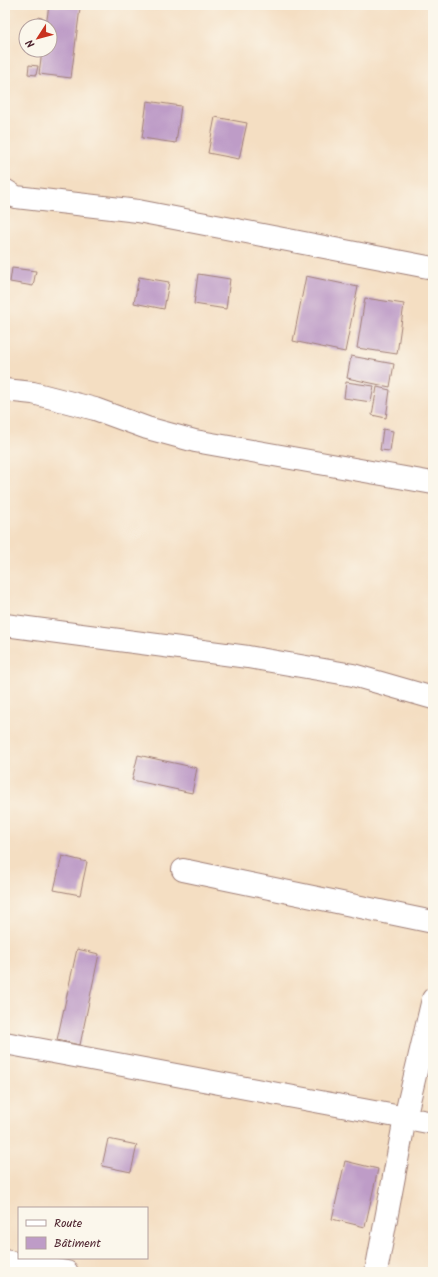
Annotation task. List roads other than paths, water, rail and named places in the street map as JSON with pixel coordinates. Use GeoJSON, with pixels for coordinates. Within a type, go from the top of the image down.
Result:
{"type":"FeatureCollection","features":[{"type":"Feature","properties":{"kind":"street"},"geometry":{"type":"LineString","coordinates":[[5,190],[16,197],[138,211],[433,268]]}},
{"type":"Feature","properties":{"kind":"street"},"geometry":{"type":"LineString","coordinates":[[5,390],[33,393],[95,409],[147,428],[195,441],[433,483]]}},
{"type":"Feature","properties":{"kind":"street"},"geometry":{"type":"LineString","coordinates":[[5,625],[248,657],[353,675],[433,698]]}},
{"type":"Feature","properties":{"kind":"street"},"geometry":{"type":"LineString","coordinates":[[183,870],[433,922]]}},
{"type":"Feature","properties":{"kind":"street"},"geometry":{"type":"LineString","coordinates":[[376,1272],[405,1118],[433,999]]}},
{"type":"Feature","properties":{"kind":"street"},"geometry":{"type":"LineString","coordinates":[[5,1043],[433,1123]]}},
{"type":"Feature","properties":{"kind":"street"},"geometry":{"type":"LineString","coordinates":[[5,1261],[67,1272]]}}]}
